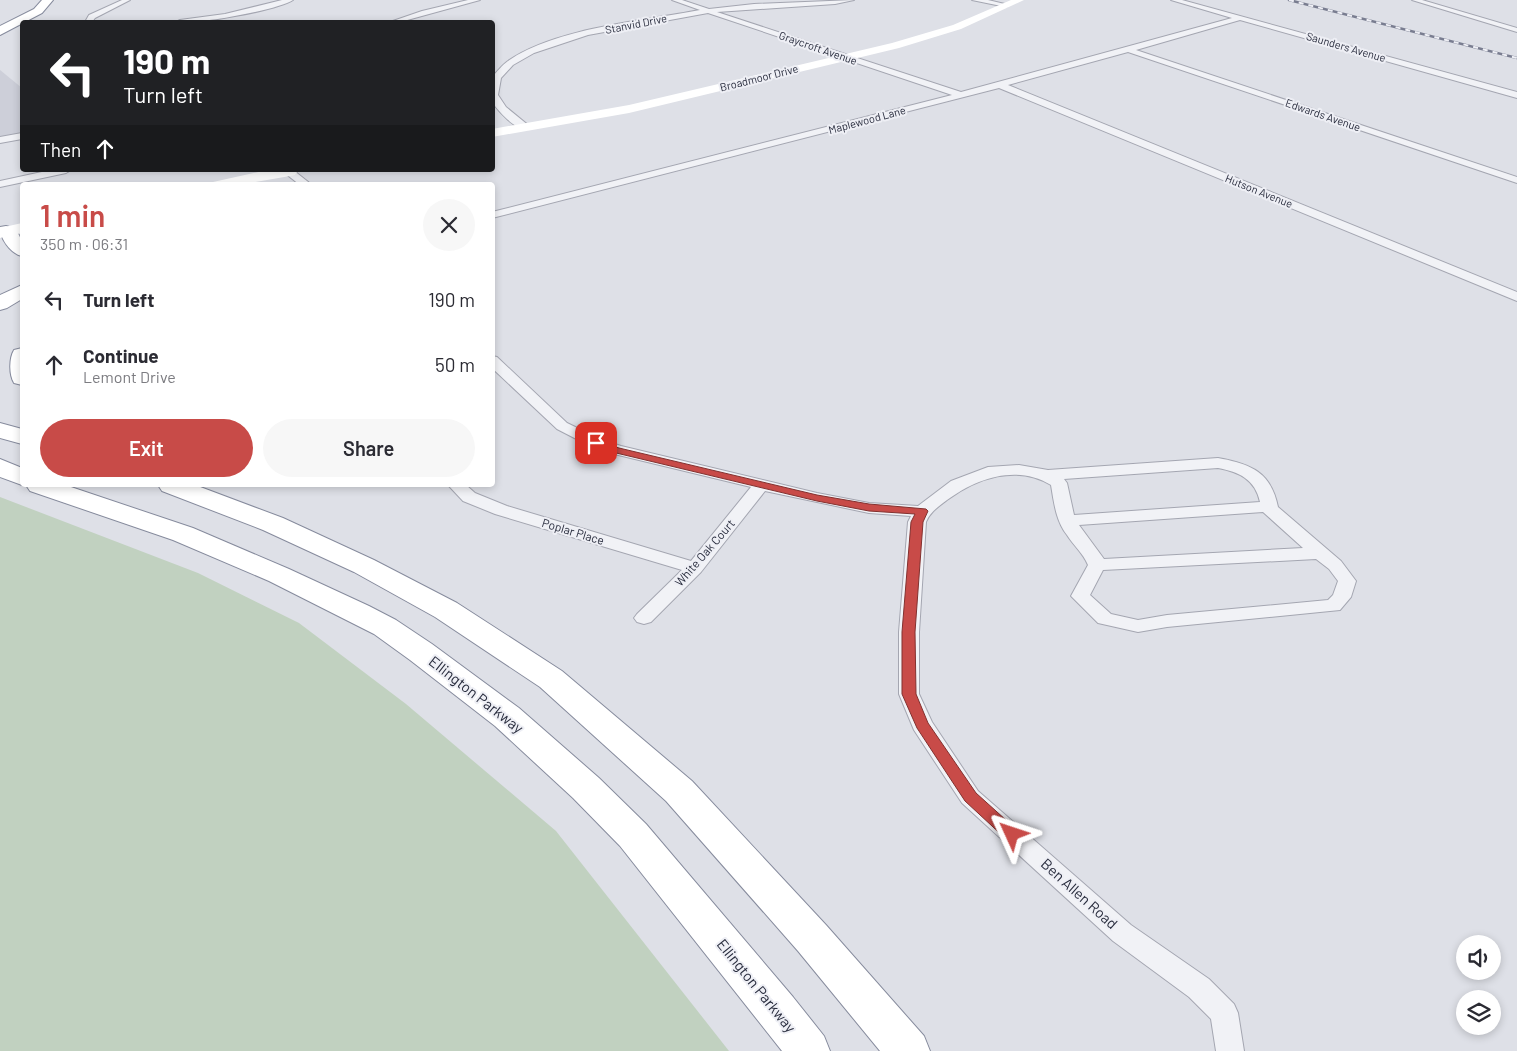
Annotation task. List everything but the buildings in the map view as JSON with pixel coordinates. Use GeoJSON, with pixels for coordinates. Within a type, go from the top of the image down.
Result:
{"type":"FeatureCollection","features":[{"type":"Feature","properties":{"kind":"highway"},"geometry":{"type":"LineString","coordinates":[[0,20],[47,0]]}},
{"type":"Feature","properties":{"kind":"highway"},"geometry":{"type":"LineString","coordinates":[[21,20],[38,11],[47,0]]}},
{"type":"Feature","properties":{"kind":"highway"},"geometry":{"type":"LineString","coordinates":[[0,31],[20,20]]}},
{"type":"Feature","properties":{"kind":"highway"},"geometry":{"type":"LineString","coordinates":[[0,304],[20,292]]}},
{"type":"Feature","properties":{"kind":"highway"},"geometry":{"type":"LineString","coordinates":[[0,430],[20,436]]}},
{"type":"Feature","properties":{"kind":"highway","name":"Ellington Parkway"},"geometry":{"type":"LineString","coordinates":[[0,467],[20,477]]}},
{"type":"Feature","properties":{"kind":"highway"},"geometry":{"type":"LineString","coordinates":[[0,479],[20,482]]}},
{"type":"Feature","properties":{"kind":"highway","name":"Ellington Parkway"},"geometry":{"type":"LineString","coordinates":[[44,487],[183,534],[279,575],[385,627],[421,652],[507,717],[586,788],[633,835],[808,1051]]}},
{"type":"Feature","properties":{"kind":"highway"},"geometry":{"type":"LineString","coordinates":[[176,487],[273,524],[364,566],[446,610],[550,679],[679,791],[812,938],[908,1051]]}},
{"type":"Feature","properties":{"kind":"main road","name":"Broadmoor Drive"},"geometry":{"type":"LineString","coordinates":[[495,132],[629,109],[844,57],[941,32],[1019,0]]}},
{"type":"Feature","properties":{"kind":"main road"},"geometry":{"type":"LineString","coordinates":[[232,182],[285,172]]}},
{"type":"Feature","properties":{"kind":"main road"},"geometry":{"type":"LineString","coordinates":[[250,182],[288,172]]}},
{"type":"Feature","properties":{"kind":"street"},"geometry":{"type":"LineString","coordinates":[[90,20],[92,17],[127,0]]}},
{"type":"Feature","properties":{"kind":"street"},"geometry":{"type":"LineString","coordinates":[[195,20],[225,16],[290,0]]}},
{"type":"Feature","properties":{"kind":"street"},"geometry":{"type":"LineString","coordinates":[[400,20],[424,12],[477,0]]}},
{"type":"Feature","properties":{"kind":"street","name":"Graycroft Avenue"},"geometry":{"type":"LineString","coordinates":[[675,0],[961,95]]}},
{"type":"Feature","properties":{"kind":"street","name":"Stanvid Drive"},"geometry":{"type":"LineString","coordinates":[[495,82],[497,74],[510,63],[529,52],[569,38],[708,11],[744,7],[810,5],[851,0]]}},
{"type":"Feature","properties":{"kind":"street"},"geometry":{"type":"LineString","coordinates":[[975,0],[1006,5]]}},
{"type":"Feature","properties":{"kind":"street","name":"Saunders Avenue"},"geometry":{"type":"LineString","coordinates":[[1174,0],[1517,95]]}},
{"type":"Feature","properties":{"kind":"street"},"geometry":{"type":"LineString","coordinates":[[1415,0],[1517,30]]}},
{"type":"Feature","properties":{"kind":"street"},"geometry":{"type":"LineString","coordinates":[[225,16],[239,20]]}},
{"type":"Feature","properties":{"kind":"street","name":"Maplewood Lane"},"geometry":{"type":"LineString","coordinates":[[495,215],[1000,85],[1240,18]]}},
{"type":"Feature","properties":{"kind":"street","name":"Edwards Avenue"},"geometry":{"type":"LineString","coordinates":[[1129,50],[1517,180]]}},
{"type":"Feature","properties":{"kind":"street","name":"Hutson Avenue"},"geometry":{"type":"LineString","coordinates":[[1000,85],[1517,297]]}},
{"type":"Feature","properties":{"kind":"street","name":"Stanvid Drive"},"geometry":{"type":"LineString","coordinates":[[495,98],[498,104],[525,127]]}},
{"type":"Feature","properties":{"kind":"street"},"geometry":{"type":"LineString","coordinates":[[0,140],[20,136]]}},
{"type":"Feature","properties":{"kind":"street"},"geometry":{"type":"LineString","coordinates":[[0,184],[57,172]]}},
{"type":"Feature","properties":{"kind":"street"},"geometry":{"type":"LineString","coordinates":[[293,172],[304,182]]}},
{"type":"Feature","properties":{"kind":"street"},"geometry":{"type":"LineString","coordinates":[[1499,290],[1517,284]]}},
{"type":"Feature","properties":{"kind":"street"},"geometry":{"type":"LineString","coordinates":[[495,363],[562,426],[596,443],[616,450],[762,485],[869,508],[922,511],[957,485],[988,472],[1019,470],[1046,475],[1218,463],[1234,466],[1256,476],[1268,498],[1270,506],[1299,536],[1335,565],[1347,581],[1342,597],[1333,606],[1167,620],[1138,626],[1105,619],[1080,596],[1097,565],[1094,554],[1073,532],[1064,512],[1059,483],[1046,475]]}},
{"type":"Feature","properties":{"kind":"street","name":"White Oak Court"},"geometry":{"type":"LineString","coordinates":[[644,618],[695,568],[762,485]]}},
{"type":"Feature","properties":{"kind":"street","name":"Poplar Place"},"geometry":{"type":"LineString","coordinates":[[458,487],[469,496],[502,510],[695,568]]}},
{"type":"Feature","properties":{"kind":"street"},"geometry":{"type":"LineString","coordinates":[[1068,520],[1270,506]]}},
{"type":"Feature","properties":{"kind":"street","name":"Ben Allen Road"},"geometry":{"type":"LineString","coordinates":[[922,511],[917,522],[909,632],[909,694],[922,724],[970,797],[1122,933],[1199,988],[1224,1013],[1230,1051]]}},
{"type":"Feature","properties":{"kind":"street"},"geometry":{"type":"LineString","coordinates":[[1097,565],[1321,553]]}},
{"type":"Feature","properties":{"kind":"shaded area"},"geometry":{"type":"Polygon","coordinates":[[[0,70],[20,86],[20,134],[0,138],[0,70]]]}},
{"type":"Feature","properties":{"kind":"green space"},"geometry":{"type":"Polygon","coordinates":[[[0,497],[198,573],[299,623],[406,704],[556,831],[729,1051],[0,1051],[0,497]]]}},
{"type":"Feature","properties":{"kind":"railway"},"geometry":{"type":"LineString","coordinates":[[1289,0],[1517,58]]}},
{"type":"Feature","properties":{"kind":"route"},"geometry":{"type":"LineString","coordinates":[[596,443],[616,450],[817,498],[869,508],[922,511],[917,522],[909,632],[909,694],[922,724],[970,797],[1012,834]]}}]}
